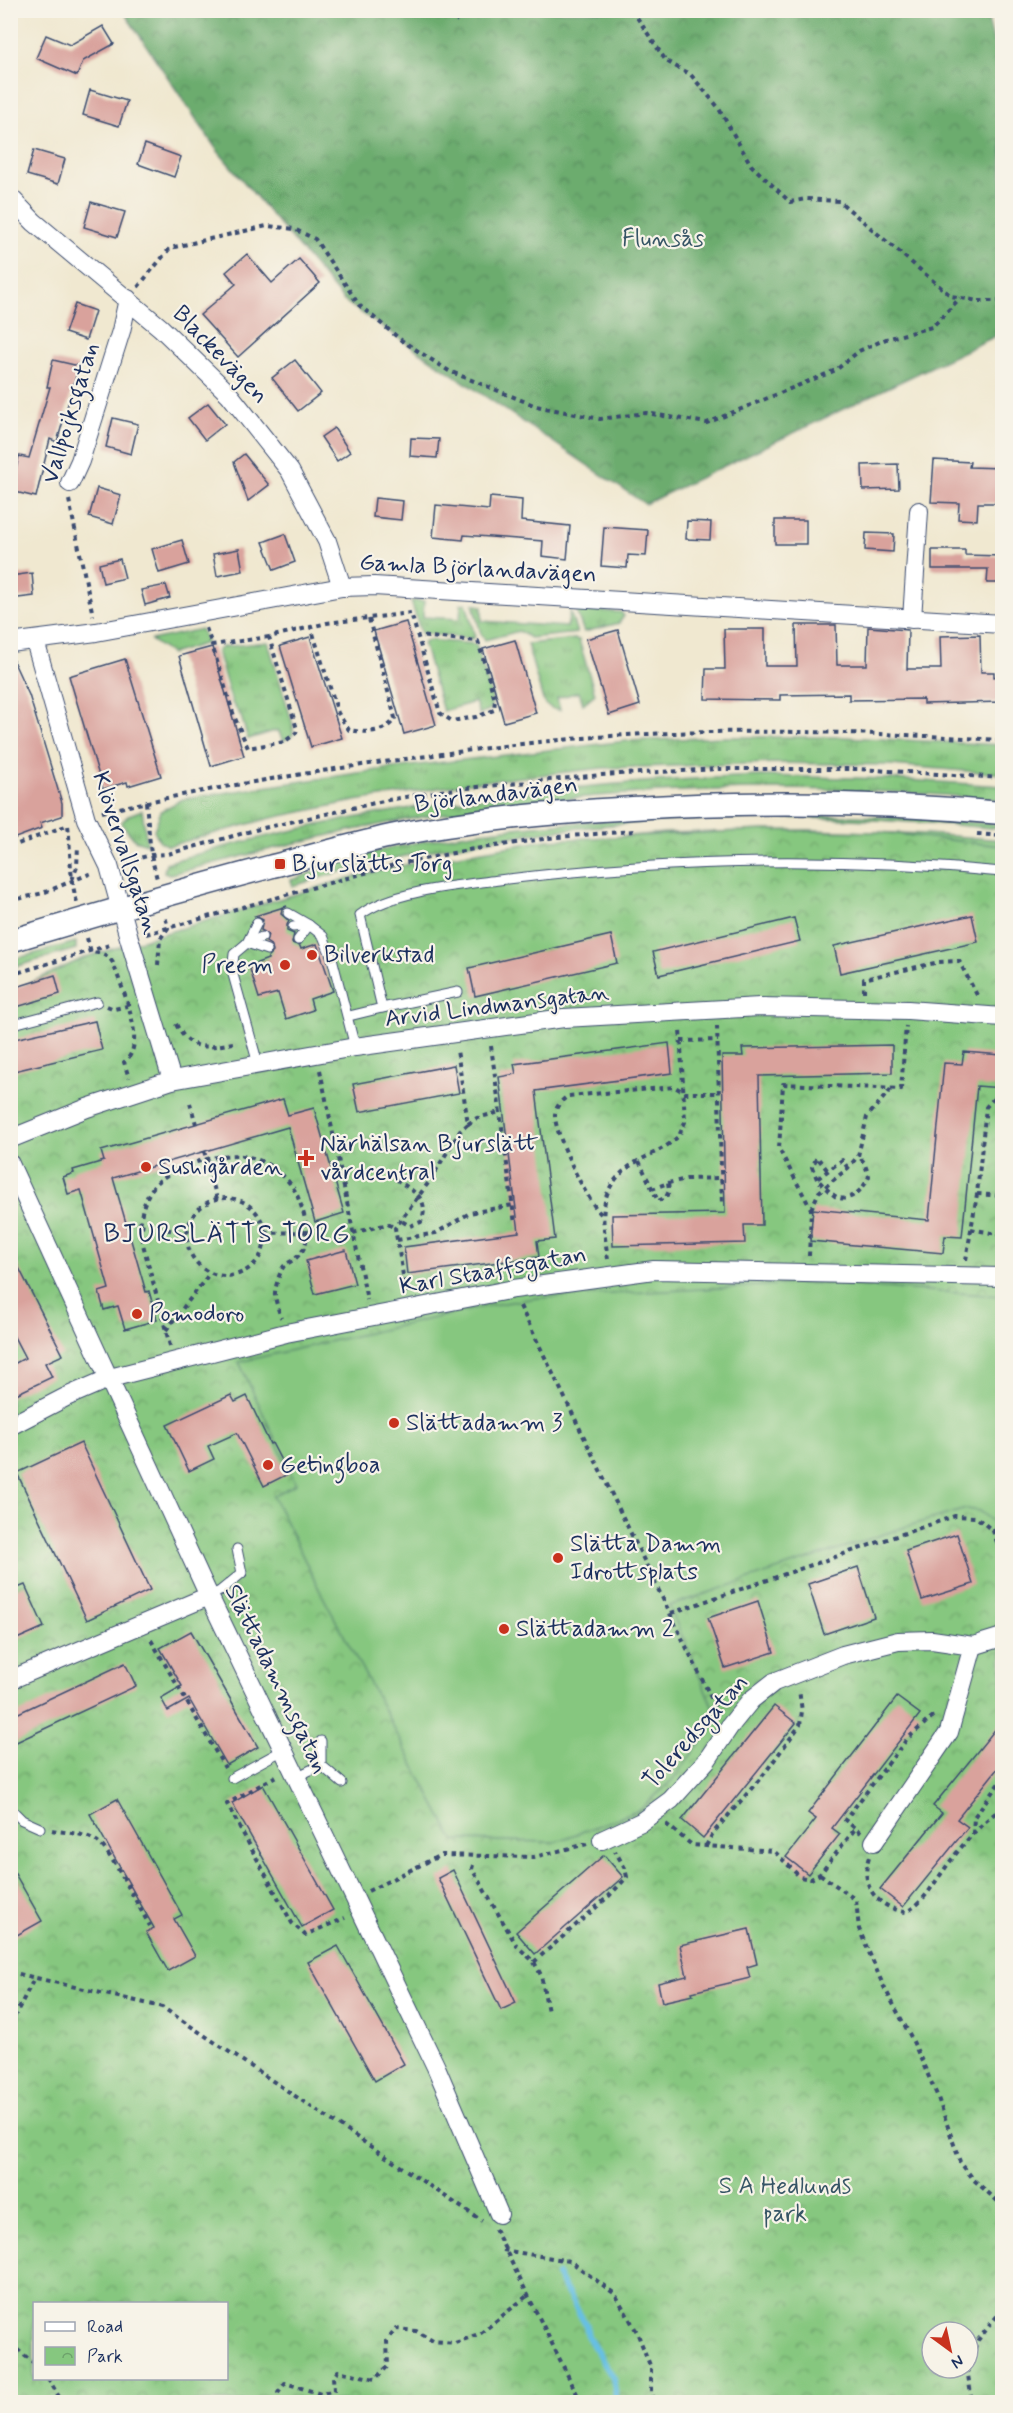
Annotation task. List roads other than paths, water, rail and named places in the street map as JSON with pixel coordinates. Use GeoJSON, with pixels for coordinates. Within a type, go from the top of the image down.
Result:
{"type":"FeatureCollection","features":[{"type":"Feature","properties":{"kind":"street","name":"Blackevägen"},"geometry":{"type":"LineString","coordinates":[[10,197],[34,222],[128,300],[229,394],[290,471],[327,541],[342,587]]}},
{"type":"Feature","properties":{"kind":"street","name":"Vallpojksgatan"},"geometry":{"type":"LineString","coordinates":[[70,483],[80,461],[121,331],[128,300]]}},
{"type":"Feature","properties":{"kind":"street"},"geometry":{"type":"LineString","coordinates":[[912,619],[919,511]]}},
{"type":"Feature","properties":{"kind":"street","name":"Gamla Björlandavägen"},"geometry":{"type":"LineString","coordinates":[[10,643],[35,641],[342,587],[397,587],[1002,624]]}},
{"type":"Feature","properties":{"kind":"street","name":"Klövervallsgatan"},"geometry":{"type":"LineString","coordinates":[[35,641],[94,816],[172,1080]]}},
{"type":"Feature","properties":{"kind":"street","name":"Björlandavägen"},"geometry":{"type":"LineString","coordinates":[[10,941],[120,908],[354,844],[501,819],[643,808],[782,803],[891,805],[1002,813]]}},
{"type":"Feature","properties":{"kind":"street","name":"Arvid Lindmansgatan"},"geometry":{"type":"LineString","coordinates":[[10,1139],[172,1080],[355,1047],[454,1033],[587,1017],[760,1007],[908,1010],[1002,1017]]}},
{"type":"Feature","properties":{"kind":"street","name":"Slättadammsgatan"},"geometry":{"type":"LineString","coordinates":[[10,1164],[209,1596],[283,1750],[290,1775],[354,1898],[436,2067],[497,2222]]}},
{"type":"Feature","properties":{"kind":"street","name":"Karl Staaffsgatan"},"geometry":{"type":"LineString","coordinates":[[10,1426],[66,1397],[110,1378],[286,1333],[514,1289],[654,1270],[1002,1277]]}},
{"type":"Feature","properties":{"kind":"street"},"geometry":{"type":"LineString","coordinates":[[10,1680],[209,1596]]}},
{"type":"Feature","properties":{"kind":"street","name":"Toleredsgatan"},"geometry":{"type":"LineString","coordinates":[[607,1842],[641,1822],[671,1800],[707,1760],[730,1725],[751,1700],[774,1682],[843,1655],[898,1641],[932,1640],[973,1646],[1002,1637]]}},
{"type":"Feature","properties":{"kind":"street"},"geometry":{"type":"LineString","coordinates":[[874,1842],[949,1732],[973,1646]]}},
{"type":"Feature","properties":{"kind":"lane"},"geometry":{"type":"LineString","coordinates":[[382,1008],[360,915],[372,906],[434,889],[565,872],[657,864],[879,862],[1002,872]]}},
{"type":"Feature","properties":{"kind":"lane"},"geometry":{"type":"LineString","coordinates":[[288,913],[323,936],[332,958],[355,1047]]}},
{"type":"Feature","properties":{"kind":"lane"},"geometry":{"type":"LineString","coordinates":[[247,943],[257,923]]}},
{"type":"Feature","properties":{"kind":"lane"},"geometry":{"type":"LineString","coordinates":[[293,927],[309,925]]}},
{"type":"Feature","properties":{"kind":"lane"},"geometry":{"type":"LineString","coordinates":[[298,940],[309,925]]}},
{"type":"Feature","properties":{"kind":"lane"},"geometry":{"type":"LineString","coordinates":[[258,1064],[232,971],[234,954],[247,943],[262,937]]}},
{"type":"Feature","properties":{"kind":"lane"},"geometry":{"type":"LineString","coordinates":[[247,943],[267,951]]}},
{"type":"Feature","properties":{"kind":"lane"},"geometry":{"type":"LineString","coordinates":[[348,1016],[458,992]]}},
{"type":"Feature","properties":{"kind":"lane"},"geometry":{"type":"LineString","coordinates":[[10,1025],[97,1002]]}},
{"type":"Feature","properties":{"kind":"lane"},"geometry":{"type":"LineString","coordinates":[[209,1596],[220,1592],[242,1573],[237,1549]]}},
{"type":"Feature","properties":{"kind":"lane"},"geometry":{"type":"LineString","coordinates":[[321,1741],[321,1766]]}},
{"type":"Feature","properties":{"kind":"lane"},"geometry":{"type":"LineString","coordinates":[[232,1778],[283,1750]]}},
{"type":"Feature","properties":{"kind":"lane"},"geometry":{"type":"LineString","coordinates":[[290,1775],[321,1766]]}},
{"type":"Feature","properties":{"kind":"lane"},"geometry":{"type":"LineString","coordinates":[[321,1766],[342,1783]]}},
{"type":"Feature","properties":{"kind":"lane"},"geometry":{"type":"LineString","coordinates":[[10,1808],[22,1820],[40,1828]]}},
{"type":"Feature","properties":{"kind":"waterway"},"geometry":{"type":"LineString","coordinates":[[557,2275],[586,2325],[588,2337],[613,2378],[617,2402]]}},
{"type":"Feature","properties":{"kind":"place","name":"Bjurslätts Torg"},"geometry":{"type":"Point","coordinates":[280,864]}},
{"type":"Feature","properties":{"kind":"place","name":"Bilverkstad"},"geometry":{"type":"Point","coordinates":[312,955]}},
{"type":"Feature","properties":{"kind":"place","name":"Preem"},"geometry":{"type":"Point","coordinates":[285,965]}},
{"type":"Feature","properties":{"kind":"place","name":"Närhälsan Bjurslätt vårdcentral"},"geometry":{"type":"Point","coordinates":[306,1158]}},
{"type":"Feature","properties":{"kind":"place","name":"Sushigården"},"geometry":{"type":"Point","coordinates":[146,1167]}},
{"type":"Feature","properties":{"kind":"place","name":"Pomodoro"},"geometry":{"type":"Point","coordinates":[137,1314]}},
{"type":"Feature","properties":{"kind":"place","name":"Slättadamm 3"},"geometry":{"type":"Point","coordinates":[394,1423]}},
{"type":"Feature","properties":{"kind":"place","name":"Getingboa"},"geometry":{"type":"Point","coordinates":[268,1465]}},
{"type":"Feature","properties":{"kind":"place","name":"Slätta Damm Idrottsplats"},"geometry":{"type":"Point","coordinates":[558,1558]}},
{"type":"Feature","properties":{"kind":"place","name":"Slättadamm 2"},"geometry":{"type":"Point","coordinates":[504,1629]}},
{"type":"Feature","properties":{"kind":"district","name":"BJURSLÄTTS TORG"},"geometry":{"type":"Point","coordinates":[227,1235]}},
{"type":"Feature","properties":{"kind":"park label","name":"Flunsås"},"geometry":{"type":"Point","coordinates":[663,239]}},
{"type":"Feature","properties":{"kind":"park label","name":"S A Hedlunds park"},"geometry":{"type":"Point","coordinates":[785,2200]}}]}
